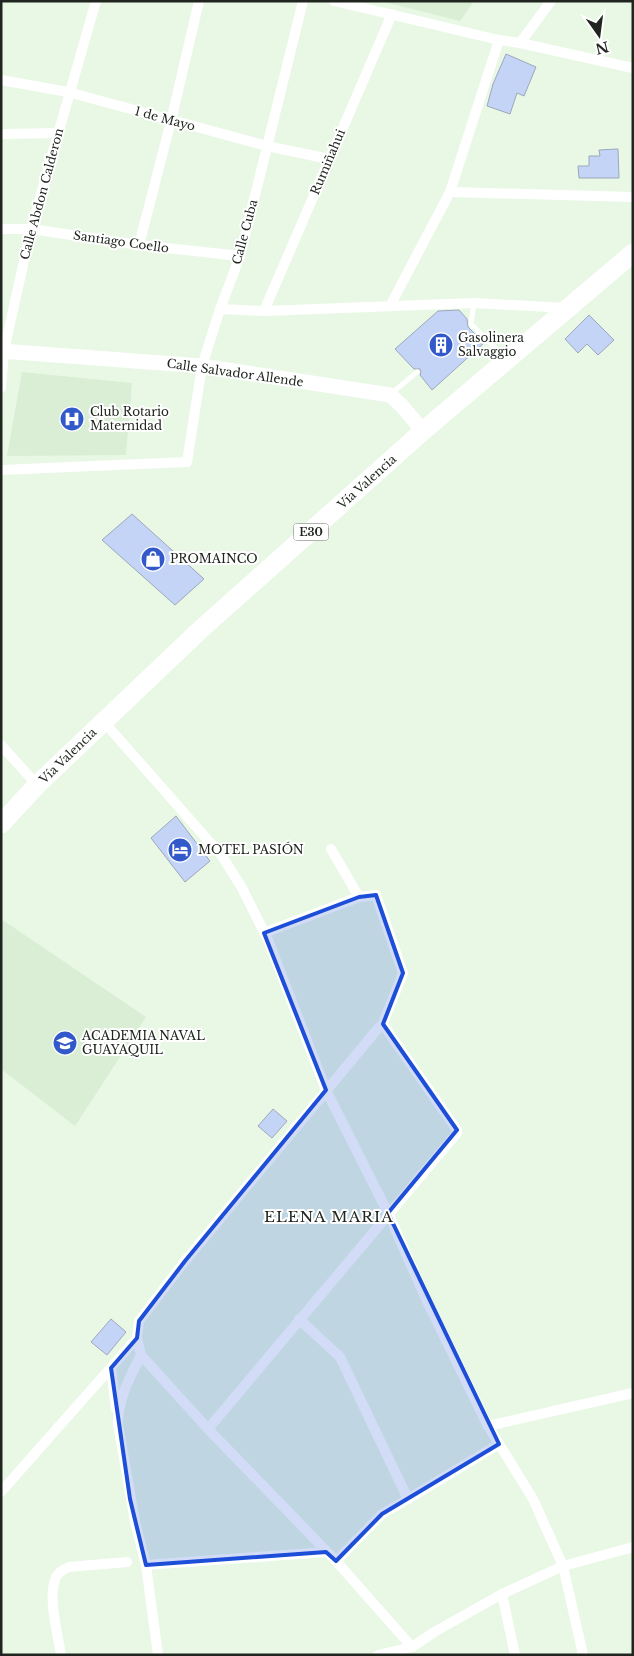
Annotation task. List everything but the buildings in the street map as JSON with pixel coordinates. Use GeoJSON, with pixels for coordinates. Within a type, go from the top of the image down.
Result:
{"type":"FeatureCollection","features":[{"type":"Feature","properties":{"kind":"highway","name":"Vía Valencia"},"geometry":{"type":"LineString","coordinates":[[1,824],[37,785],[199,631],[423,431],[633,253]]}},
{"type":"Feature","properties":{"kind":"street","name":"Calle Abdon Calderon"},"geometry":{"type":"LineString","coordinates":[[1,388],[3,351],[31,229],[59,133],[68,92],[96,1]]}},
{"type":"Feature","properties":{"kind":"street"},"geometry":{"type":"LineString","coordinates":[[139,245],[171,121],[198,1]]}},
{"type":"Feature","properties":{"kind":"street","name":"Calle Cuba"},"geometry":{"type":"LineString","coordinates":[[1,470],[187,462],[202,366],[220,309],[240,256],[303,1]]}},
{"type":"Feature","properties":{"kind":"street"},"geometry":{"type":"LineString","coordinates":[[334,1],[499,40],[633,68]]}},
{"type":"Feature","properties":{"kind":"street"},"geometry":{"type":"LineString","coordinates":[[520,43],[551,1]]}},
{"type":"Feature","properties":{"kind":"street","name":"Rumiñahui"},"geometry":{"type":"LineString","coordinates":[[264,311],[392,14]]}},
{"type":"Feature","properties":{"kind":"street"},"geometry":{"type":"LineString","coordinates":[[390,306],[450,192],[499,40]]}},
{"type":"Feature","properties":{"kind":"street","name":"1 de Mayo"},"geometry":{"type":"LineString","coordinates":[[1,80],[68,92],[267,146],[329,159]]}},
{"type":"Feature","properties":{"kind":"street"},"geometry":{"type":"LineString","coordinates":[[1,134],[59,133]]}},
{"type":"Feature","properties":{"kind":"street"},"geometry":{"type":"LineString","coordinates":[[450,192],[633,197]]}},
{"type":"Feature","properties":{"kind":"street","name":"Santiago Coello"},"geometry":{"type":"LineString","coordinates":[[1,229],[31,229],[139,245],[240,256]]}},
{"type":"Feature","properties":{"kind":"street"},"geometry":{"type":"LineString","coordinates":[[220,309],[264,311],[474,304],[570,308]]}},
{"type":"Feature","properties":{"kind":"street","name":"Calle Salvador Allende"},"geometry":{"type":"LineString","coordinates":[[3,351],[202,366],[390,395]]}},
{"type":"Feature","properties":{"kind":"street"},"geometry":{"type":"LineString","coordinates":[[390,395],[423,431]]}},
{"type":"Feature","properties":{"kind":"street"},"geometry":{"type":"LineString","coordinates":[[104,722],[222,856],[242,888],[264,933],[326,1090],[388,1212],[426,1299],[488,1426],[533,1499],[563,1566],[582,1655]]}},
{"type":"Feature","properties":{"kind":"street"},"geometry":{"type":"LineString","coordinates":[[1,745],[37,785]]}},
{"type":"Feature","properties":{"kind":"street"},"geometry":{"type":"LineString","coordinates":[[330,849],[359,897]]}},
{"type":"Feature","properties":{"kind":"street"},"geometry":{"type":"LineString","coordinates":[[264,933],[359,897],[376,895],[403,973],[382,1026],[380,1026],[326,1090],[185,1261],[139,1320],[137,1338],[141,1354],[208,1428],[336,1561],[412,1647]]}},
{"type":"Feature","properties":{"kind":"street"},"geometry":{"type":"LineString","coordinates":[[208,1428],[388,1212],[454,1136],[457,1130],[384,1026],[382,1026]]}},
{"type":"Feature","properties":{"kind":"street"},"geometry":{"type":"LineString","coordinates":[[300,1319],[340,1358],[408,1499]]}},
{"type":"Feature","properties":{"kind":"street"},"geometry":{"type":"LineString","coordinates":[[1,1492],[137,1338]]}},
{"type":"Feature","properties":{"kind":"street"},"geometry":{"type":"LineString","coordinates":[[118,1424],[118,1412],[122,1396],[141,1354]]}},
{"type":"Feature","properties":{"kind":"street"},"geometry":{"type":"LineString","coordinates":[[111,1368],[131,1507],[146,1565],[158,1655]]}},
{"type":"Feature","properties":{"kind":"street"},"geometry":{"type":"LineString","coordinates":[[488,1426],[633,1393]]}},
{"type":"Feature","properties":{"kind":"street"},"geometry":{"type":"LineString","coordinates":[[336,1561],[382,1514],[499,1444]]}},
{"type":"Feature","properties":{"kind":"street"},"geometry":{"type":"LineString","coordinates":[[378,1655],[412,1647],[436,1631],[502,1594],[563,1566],[633,1547]]}},
{"type":"Feature","properties":{"kind":"street"},"geometry":{"type":"LineString","coordinates":[[146,1565],[326,1552]]}},
{"type":"Feature","properties":{"kind":"street"},"geometry":{"type":"LineString","coordinates":[[61,1655],[53,1602],[55,1579],[61,1570],[68,1567],[127,1562]]}},
{"type":"Feature","properties":{"kind":"street"},"geometry":{"type":"LineString","coordinates":[[502,1594],[516,1655]]}},
{"type":"Feature","properties":{"kind":"lane"},"geometry":{"type":"LineString","coordinates":[[474,304],[471,324],[506,360]]}},
{"type":"Feature","properties":{"kind":"lane"},"geometry":{"type":"LineString","coordinates":[[390,395],[417,372]]}},
{"type":"Feature","properties":{"kind":"highlighted area"},"geometry":{"type":"Polygon","coordinates":[[[376,895],[403,973],[383,1024],[457,1130],[388,1213],[499,1444],[382,1514],[336,1561],[326,1552],[146,1565],[130,1499],[111,1368],[137,1338],[139,1321],[185,1261],[326,1090],[264,933],[359,897],[376,895]]]}},
{"type":"Feature","properties":{"kind":"shaded area"},"geometry":{"type":"Polygon","coordinates":[[[381,1],[474,1],[460,21],[381,1]]]}},
{"type":"Feature","properties":{"kind":"shaded area","name":"Club Rotario Maternidad"},"geometry":{"type":"Polygon","coordinates":[[[22,372],[132,383],[126,455],[7,456],[22,372]]]}},
{"type":"Feature","properties":{"kind":"shaded area","name":"ACADEMIA NAVAL GUAYAQUIL"},"geometry":{"type":"Polygon","coordinates":[[[1,919],[146,1017],[75,1126],[1,1069],[1,919]]]}},
{"type":"Feature","properties":{"kind":"place","name":"Gasolinera Salvaggio"},"geometry":{"type":"Point","coordinates":[441,345]}},
{"type":"Feature","properties":{"kind":"place","name":"Club Rotario Maternidad"},"geometry":{"type":"Point","coordinates":[72,419]}},
{"type":"Feature","properties":{"kind":"place","name":"PROMAINCO"},"geometry":{"type":"Point","coordinates":[153,559]}},
{"type":"Feature","properties":{"kind":"place","name":"MOTEL PASIÓN"},"geometry":{"type":"Point","coordinates":[180,850]}},
{"type":"Feature","properties":{"kind":"place","name":"ACADEMIA NAVAL GUAYAQUIL"},"geometry":{"type":"Point","coordinates":[65,1043]}},
{"type":"Feature","properties":{"kind":"district","name":"ELENA MARIA"},"geometry":{"type":"Point","coordinates":[329,1217]}}]}
